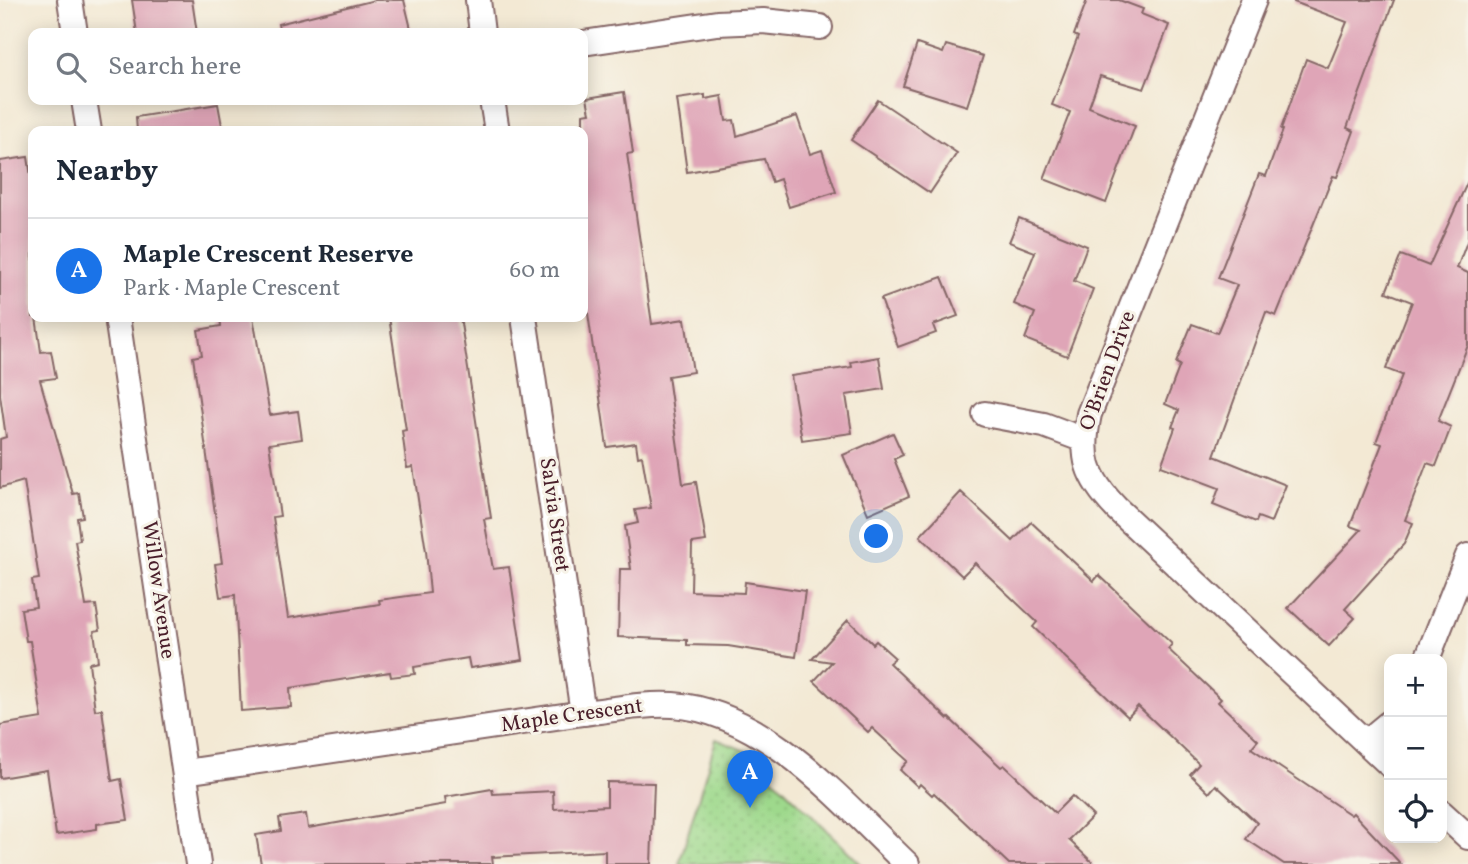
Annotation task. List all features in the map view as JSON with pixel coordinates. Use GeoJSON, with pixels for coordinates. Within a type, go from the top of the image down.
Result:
{"type":"FeatureCollection","features":[{"type":"Feature","properties":{"kind":"street"},"geometry":{"type":"LineString","coordinates":[[70,0],[74,28]]}},
{"type":"Feature","properties":{"kind":"street"},"geometry":{"type":"LineString","coordinates":[[478,0],[481,28]]}},
{"type":"Feature","properties":{"kind":"street","name":"O'Brien Drive"},"geometry":{"type":"LineString","coordinates":[[1254,0],[1089,414],[1084,440],[1087,464],[1099,490],[1384,759]]}},
{"type":"Feature","properties":{"kind":"street"},"geometry":{"type":"LineString","coordinates":[[588,42],[717,23],[763,21],[820,27]]}},
{"type":"Feature","properties":{"kind":"street"},"geometry":{"type":"LineString","coordinates":[[86,105],[88,126]]}},
{"type":"Feature","properties":{"kind":"street"},"geometry":{"type":"LineString","coordinates":[[493,105],[496,126]]}},
{"type":"Feature","properties":{"kind":"street","name":"Willow Avenue"},"geometry":{"type":"LineString","coordinates":[[118,322],[198,864]]}},
{"type":"Feature","properties":{"kind":"street","name":"Salvia Street"},"geometry":{"type":"LineString","coordinates":[[525,322],[583,713]]}},
{"type":"Feature","properties":{"kind":"street"},"geometry":{"type":"LineString","coordinates":[[985,414],[1044,425],[1084,440]]}},
{"type":"Feature","properties":{"kind":"street"},"geometry":{"type":"LineString","coordinates":[[1429,654],[1468,556]]}},
{"type":"Feature","properties":{"kind":"street","name":"Maple Crescent"},"geometry":{"type":"LineString","coordinates":[[185,772],[583,713],[646,705],[674,705],[701,710],[740,723],[771,741],[807,769],[908,864]]}},
{"type":"Feature","properties":{"kind":"street"},"geometry":{"type":"LineString","coordinates":[[1366,742],[1384,727]]}},
{"type":"Feature","properties":{"kind":"street"},"geometry":{"type":"LineString","coordinates":[[1447,818],[1468,837]]}},
{"type":"Feature","properties":{"kind":"green space"},"geometry":{"type":"Polygon","coordinates":[[[716,739],[746,751],[861,864],[679,864],[716,739]]]}},
{"type":"Feature","properties":{"kind":"building"},"geometry":{"type":"Polygon","coordinates":[[[132,0],[192,0],[196,28],[136,28],[132,0]]]}},
{"type":"Feature","properties":{"kind":"building"},"geometry":{"type":"Polygon","coordinates":[[[375,0],[404,0],[411,28],[279,28],[278,24],[375,0]]]}},
{"type":"Feature","properties":{"kind":"building"},"geometry":{"type":"Polygon","coordinates":[[[1087,0],[1119,0],[1143,9],[1141,14],[1169,25],[1144,89],[1100,76],[1089,107],[1135,126],[1106,203],[1044,179],[1070,112],[1052,105],[1078,37],[1074,35],[1087,0]]]}},
{"type":"Feature","properties":{"kind":"building"},"geometry":{"type":"Polygon","coordinates":[[[1294,0],[1394,0],[1347,128],[1354,131],[1337,177],[1333,176],[1276,316],[1266,312],[1214,456],[1286,485],[1271,522],[1258,517],[1256,522],[1213,505],[1219,488],[1161,466],[1179,410],[1165,404],[1180,365],[1176,363],[1192,324],[1217,333],[1237,285],[1218,278],[1259,174],[1266,176],[1306,59],[1328,68],[1347,22],[1294,0]]]}},
{"type":"Feature","properties":{"kind":"building"},"geometry":{"type":"Polygon","coordinates":[[[917,44],[943,53],[946,45],[983,56],[967,106],[903,86],[917,44]]]}},
{"type":"Feature","properties":{"kind":"building"},"geometry":{"type":"Polygon","coordinates":[[[624,92],[633,153],[627,154],[652,324],[685,319],[693,372],[668,376],[683,484],[696,482],[706,541],[692,543],[691,591],[744,593],[745,582],[805,591],[796,657],[728,646],[687,645],[687,640],[618,637],[620,569],[631,569],[625,526],[638,523],[635,510],[651,508],[642,456],[638,457],[636,443],[607,447],[588,313],[588,126],[583,126],[583,114],[590,113],[588,98],[624,92]]]}},
{"type":"Feature","properties":{"kind":"building"},"geometry":{"type":"Polygon","coordinates":[[[705,95],[705,99],[722,96],[726,121],[734,120],[737,136],[797,116],[810,154],[822,150],[836,192],[789,207],[780,179],[772,182],[764,159],[687,172],[677,99],[705,95]]]}},
{"type":"Feature","properties":{"kind":"building"},"geometry":{"type":"Polygon","coordinates":[[[878,100],[957,153],[930,193],[851,140],[878,100]]]}},
{"type":"Feature","properties":{"kind":"building"},"geometry":{"type":"Polygon","coordinates":[[[218,105],[222,126],[137,126],[136,117],[218,105]]]}},
{"type":"Feature","properties":{"kind":"building"},"geometry":{"type":"Polygon","coordinates":[[[28,157],[28,322],[37,322],[41,352],[51,351],[56,378],[40,380],[73,494],[79,493],[83,517],[77,518],[80,540],[75,541],[86,606],[96,605],[100,630],[94,631],[98,661],[89,663],[95,710],[102,709],[112,781],[121,779],[128,820],[97,824],[97,829],[56,835],[47,770],[0,778],[0,725],[42,718],[30,641],[26,641],[21,609],[36,607],[32,580],[39,579],[24,481],[0,488],[0,439],[6,437],[0,395],[0,161],[28,157]]]}},
{"type":"Feature","properties":{"kind":"building"},"geometry":{"type":"Polygon","coordinates":[[[1468,181],[1468,239],[1457,268],[1468,273],[1468,345],[1438,421],[1451,427],[1436,466],[1427,463],[1405,520],[1413,523],[1404,544],[1345,609],[1355,618],[1329,646],[1288,608],[1361,530],[1350,526],[1382,444],[1376,442],[1402,375],[1386,369],[1412,302],[1386,292],[1401,255],[1429,266],[1468,181]]]}},
{"type":"Feature","properties":{"kind":"building"},"geometry":{"type":"Polygon","coordinates":[[[1019,218],[1087,246],[1074,281],[1093,289],[1067,356],[1025,339],[1035,313],[1014,304],[1035,252],[1009,242],[1019,218]]]}},
{"type":"Feature","properties":{"kind":"building"},"geometry":{"type":"Polygon","coordinates":[[[942,277],[958,316],[933,325],[936,333],[898,347],[881,299],[942,277]]]}},
{"type":"Feature","properties":{"kind":"building"},"geometry":{"type":"Polygon","coordinates":[[[221,322],[254,322],[270,415],[298,411],[302,439],[269,444],[280,516],[273,517],[288,618],[380,604],[379,600],[430,593],[413,467],[407,468],[402,431],[406,430],[390,322],[461,322],[491,518],[484,519],[493,569],[509,567],[523,660],[470,668],[468,658],[414,667],[415,674],[391,677],[390,672],[290,688],[291,707],[241,711],[235,595],[220,597],[215,564],[222,563],[193,357],[202,355],[198,330],[221,326],[221,322]]]}},
{"type":"Feature","properties":{"kind":"building"},"geometry":{"type":"Polygon","coordinates":[[[879,357],[884,389],[846,395],[852,433],[802,440],[791,376],[852,367],[851,362],[879,357]]]}},
{"type":"Feature","properties":{"kind":"building"},"geometry":{"type":"Polygon","coordinates":[[[893,433],[903,455],[894,459],[909,496],[868,514],[843,455],[893,433]]]}},
{"type":"Feature","properties":{"kind":"building"},"geometry":{"type":"Polygon","coordinates":[[[961,492],[1013,541],[1031,522],[1094,581],[1099,575],[1172,644],[1168,649],[1221,699],[1218,702],[1258,740],[1251,748],[1351,815],[1353,813],[1401,864],[1284,864],[1246,839],[1257,823],[1216,785],[1209,793],[1190,774],[1199,764],[1138,706],[1128,717],[1033,627],[1037,622],[975,563],[962,576],[920,536],[961,492]]]}},
{"type":"Feature","properties":{"kind":"building"},"geometry":{"type":"Polygon","coordinates":[[[848,620],[873,644],[876,641],[895,658],[889,663],[1055,813],[1072,796],[1093,816],[1069,840],[1094,864],[1009,864],[934,793],[932,795],[920,784],[918,787],[900,770],[908,761],[872,728],[868,732],[814,681],[832,662],[812,659],[848,620]]]}},
{"type":"Feature","properties":{"kind":"building"},"geometry":{"type":"Polygon","coordinates":[[[607,782],[654,783],[651,864],[605,864],[605,851],[492,857],[493,864],[261,864],[256,835],[281,831],[279,818],[306,814],[308,828],[446,804],[445,797],[492,789],[493,794],[553,791],[554,809],[607,806],[607,782]]]}},
{"type":"Feature","properties":{"kind":"place","name":"Maple Crescent Reserve"},"geometry":{"type":"Point","coordinates":[750,808]}}]}
